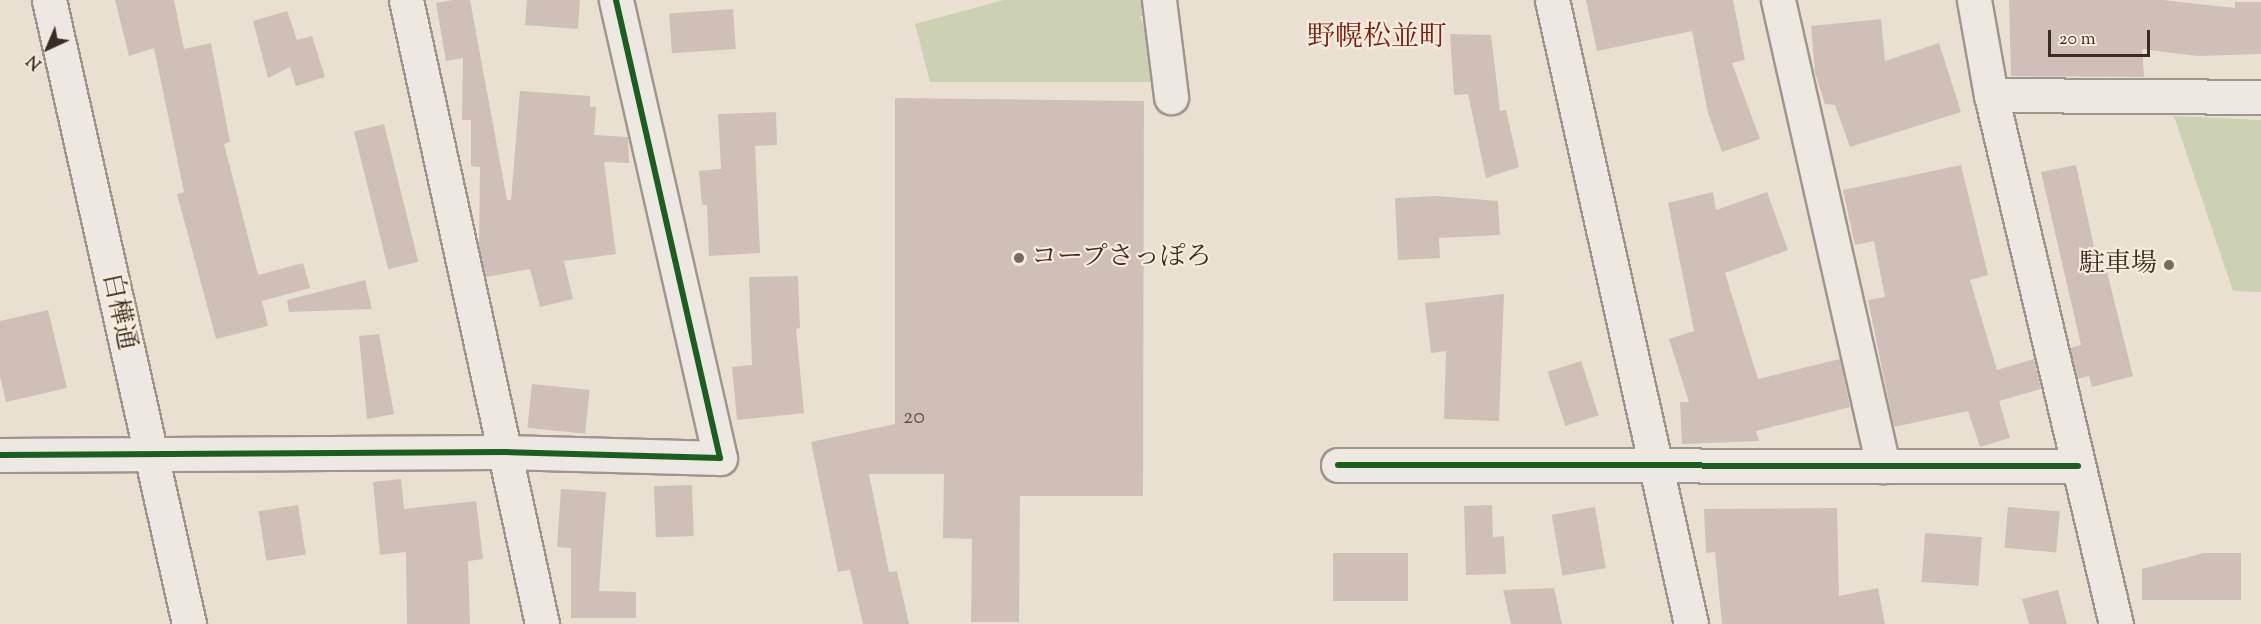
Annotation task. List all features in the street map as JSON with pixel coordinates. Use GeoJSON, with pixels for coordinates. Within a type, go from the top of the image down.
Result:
{"type":"FeatureCollection","features":[{"type":"Feature","properties":{"kind":"street","name":"白樺通"},"geometry":{"type":"LineString","coordinates":[[49,0],[189,624]]}},
{"type":"Feature","properties":{"kind":"street"},"geometry":{"type":"LineString","coordinates":[[406,0],[542,624]]}},
{"type":"Feature","properties":{"kind":"street"},"geometry":{"type":"LineString","coordinates":[[0,455],[150,457],[505,452],[720,458],[616,0]]}},
{"type":"Feature","properties":{"kind":"street"},"geometry":{"type":"LineString","coordinates":[[1159,0],[1171,97]]}},
{"type":"Feature","properties":{"kind":"street"},"geometry":{"type":"LineString","coordinates":[[1552,0],[1658,467],[1690,624]]}},
{"type":"Feature","properties":{"kind":"street"},"geometry":{"type":"LineString","coordinates":[[1778,0],[1883,466]]}},
{"type":"Feature","properties":{"kind":"street"},"geometry":{"type":"LineString","coordinates":[[1974,0],[1991,95],[2116,624]]}},
{"type":"Feature","properties":{"kind":"street"},"geometry":{"type":"LineString","coordinates":[[1991,95],[2261,97]]}},
{"type":"Feature","properties":{"kind":"street"},"geometry":{"type":"LineString","coordinates":[[1338,465],[2078,466]]}},
{"type":"Feature","properties":{"kind":"green space"},"geometry":{"type":"Polygon","coordinates":[[[1004,0],[1147,0],[1151,16],[1140,16],[1164,82],[930,82],[915,24],[1004,0]]]}},
{"type":"Feature","properties":{"kind":"green space"},"geometry":{"type":"Polygon","coordinates":[[[2174,116],[2261,120],[2261,292],[2233,291],[2174,116]]]}},
{"type":"Feature","properties":{"kind":"building"},"geometry":{"type":"Polygon","coordinates":[[[115,0],[174,0],[184,49],[211,43],[230,142],[224,144],[258,275],[303,263],[310,288],[262,301],[268,326],[216,339],[177,194],[184,192],[154,48],[129,56],[115,0]]]}},
{"type":"Feature","properties":{"kind":"building"},"geometry":{"type":"Polygon","coordinates":[[[470,0],[507,200],[511,200],[520,91],[590,96],[590,107],[596,107],[594,135],[628,137],[629,163],[604,162],[616,254],[564,261],[573,299],[540,307],[530,269],[486,277],[479,245],[480,167],[471,166],[471,120],[462,120],[463,58],[446,61],[436,3],[470,0]]]}},
{"type":"Feature","properties":{"kind":"building"},"geometry":{"type":"Polygon","coordinates":[[[527,0],[580,0],[578,29],[525,25],[527,0]]]}},
{"type":"Feature","properties":{"kind":"building"},"geometry":{"type":"Polygon","coordinates":[[[1586,0],[1733,0],[1745,60],[1732,63],[1760,139],[1722,152],[1708,113],[1692,31],[1597,51],[1586,0]]]}},
{"type":"Feature","properties":{"kind":"building"},"geometry":{"type":"Polygon","coordinates":[[[2009,0],[2162,0],[2235,8],[2235,2],[2261,2],[2261,54],[2198,56],[2142,49],[2144,77],[2011,76],[2009,0]]]}},
{"type":"Feature","properties":{"kind":"building"},"geometry":{"type":"Polygon","coordinates":[[[733,9],[736,49],[672,53],[669,13],[733,9]]]}},
{"type":"Feature","properties":{"kind":"building"},"geometry":{"type":"Polygon","coordinates":[[[287,11],[297,40],[312,36],[325,77],[296,86],[290,67],[268,78],[253,21],[287,11]]]}},
{"type":"Feature","properties":{"kind":"building"},"geometry":{"type":"Polygon","coordinates":[[[1881,19],[1885,61],[1939,43],[1961,112],[1850,147],[1835,105],[1825,104],[1815,73],[1811,26],[1881,19]]]}},
{"type":"Feature","properties":{"kind":"building"},"geometry":{"type":"Polygon","coordinates":[[[1450,34],[1491,35],[1500,111],[1506,110],[1519,167],[1486,178],[1468,94],[1454,95],[1450,34]]]}},
{"type":"Feature","properties":{"kind":"building","name":"コープさっぽろ"},"geometry":{"type":"Polygon","coordinates":[[[895,98],[1144,101],[1143,496],[1020,496],[1019,622],[971,622],[972,539],[943,538],[944,474],[869,474],[889,572],[897,571],[909,624],[863,624],[850,570],[838,572],[811,442],[895,424],[895,98]]]}},
{"type":"Feature","properties":{"kind":"building"},"geometry":{"type":"Polygon","coordinates":[[[776,112],[777,145],[755,146],[760,253],[709,256],[707,205],[702,205],[699,171],[721,169],[718,114],[776,112]]]}},
{"type":"Feature","properties":{"kind":"building"},"geometry":{"type":"Polygon","coordinates":[[[384,124],[418,262],[388,269],[354,131],[384,124]]]}},
{"type":"Feature","properties":{"kind":"building"},"geometry":{"type":"Polygon","coordinates":[[[1961,165],[1988,275],[1970,280],[1997,370],[2034,359],[2041,389],[1999,401],[2010,438],[1980,447],[1968,411],[1894,427],[1868,300],[1885,297],[1874,241],[1855,245],[1843,190],[1961,165]]]}},
{"type":"Feature","properties":{"kind":"building"},"geometry":{"type":"Polygon","coordinates":[[[2076,165],[2100,274],[2107,272],[2133,376],[2092,387],[2089,376],[2077,379],[2070,348],[2081,345],[2041,172],[2076,165]]]}},
{"type":"Feature","properties":{"kind":"building"},"geometry":{"type":"Polygon","coordinates":[[[1713,192],[1716,210],[1767,192],[1788,250],[1725,273],[1758,379],[1840,359],[1850,407],[1756,431],[1759,441],[1682,444],[1680,402],[1689,402],[1669,339],[1694,331],[1668,203],[1713,192]]]}},
{"type":"Feature","properties":{"kind":"building"},"geometry":{"type":"Polygon","coordinates":[[[1437,196],[1498,201],[1500,235],[1439,238],[1440,258],[1398,260],[1395,198],[1437,196]]]}},
{"type":"Feature","properties":{"kind":"building"},"geometry":{"type":"Polygon","coordinates":[[[798,276],[800,328],[796,329],[804,413],[737,420],[732,367],[752,365],[749,277],[798,276]]]}},
{"type":"Feature","properties":{"kind":"building"},"geometry":{"type":"Polygon","coordinates":[[[365,280],[372,309],[289,312],[287,300],[365,280]]]}},
{"type":"Feature","properties":{"kind":"building"},"geometry":{"type":"Polygon","coordinates":[[[1504,294],[1499,421],[1444,419],[1446,351],[1431,353],[1425,303],[1504,294]]]}},
{"type":"Feature","properties":{"kind":"building"},"geometry":{"type":"Polygon","coordinates":[[[48,310],[67,388],[6,402],[0,376],[0,321],[48,310]]]}},
{"type":"Feature","properties":{"kind":"building"},"geometry":{"type":"Polygon","coordinates":[[[379,334],[394,414],[367,419],[359,336],[379,334]]]}},
{"type":"Feature","properties":{"kind":"building"},"geometry":{"type":"Polygon","coordinates":[[[1581,361],[1599,415],[1565,426],[1548,372],[1581,361]]]}},
{"type":"Feature","properties":{"kind":"building"},"geometry":{"type":"Polygon","coordinates":[[[532,384],[590,390],[585,434],[527,428],[532,384]]]}},
{"type":"Feature","properties":{"kind":"building"},"geometry":{"type":"Polygon","coordinates":[[[401,479],[404,509],[476,501],[483,559],[468,561],[470,624],[407,624],[406,552],[380,555],[373,482],[401,479]]]}},
{"type":"Feature","properties":{"kind":"building"},"geometry":{"type":"Polygon","coordinates":[[[692,485],[694,536],[656,537],[654,486],[692,485]]]}},
{"type":"Feature","properties":{"kind":"building"},"geometry":{"type":"Polygon","coordinates":[[[561,489],[606,492],[599,591],[636,592],[636,618],[571,618],[571,548],[557,547],[561,489]]]}},
{"type":"Feature","properties":{"kind":"building"},"geometry":{"type":"Polygon","coordinates":[[[298,505],[306,554],[266,561],[258,511],[298,505]]]}},
{"type":"Feature","properties":{"kind":"building"},"geometry":{"type":"Polygon","coordinates":[[[1492,505],[1493,537],[1504,536],[1506,574],[1466,575],[1464,506],[1492,505]]]}},
{"type":"Feature","properties":{"kind":"building"},"geometry":{"type":"Polygon","coordinates":[[[1595,507],[1606,568],[1562,576],[1552,515],[1595,507]]]}},
{"type":"Feature","properties":{"kind":"building"},"geometry":{"type":"Polygon","coordinates":[[[2008,507],[2060,512],[2056,552],[2004,548],[2008,507]]]}},
{"type":"Feature","properties":{"kind":"building"},"geometry":{"type":"Polygon","coordinates":[[[1837,508],[1839,596],[1878,588],[1885,624],[1722,624],[1715,552],[1706,553],[1704,509],[1837,508]]]}},
{"type":"Feature","properties":{"kind":"building"},"geometry":{"type":"Polygon","coordinates":[[[1925,533],[1982,537],[1978,586],[1922,582],[1925,533]]]}},
{"type":"Feature","properties":{"kind":"building"},"geometry":{"type":"Polygon","coordinates":[[[1333,553],[1408,553],[1408,601],[1333,601],[1333,553]]]}},
{"type":"Feature","properties":{"kind":"building"},"geometry":{"type":"Polygon","coordinates":[[[2204,553],[2241,553],[2241,600],[2142,600],[2142,569],[2204,553]]]}},
{"type":"Feature","properties":{"kind":"building"},"geometry":{"type":"Polygon","coordinates":[[[1554,588],[1562,624],[1511,624],[1503,590],[1554,588]]]}},
{"type":"Feature","properties":{"kind":"building"},"geometry":{"type":"Polygon","coordinates":[[[2058,590],[2067,624],[2029,624],[2022,599],[2058,590]]]}},
{"type":"Feature","properties":{"kind":"cycle path"},"geometry":{"type":"LineString","coordinates":[[0,455],[505,452],[720,458],[616,0]]}},
{"type":"Feature","properties":{"kind":"cycle path"},"geometry":{"type":"LineString","coordinates":[[1338,465],[2078,466]]}},
{"type":"Feature","properties":{"kind":"place","name":"コープさっぽろ"},"geometry":{"type":"Point","coordinates":[1019,258]}},
{"type":"Feature","properties":{"kind":"place","name":"駐車場"},"geometry":{"type":"Point","coordinates":[2169,265]}},
{"type":"Feature","properties":{"kind":"district","name":"野幌松並町"},"geometry":{"type":"Point","coordinates":[1377,38]}}]}
